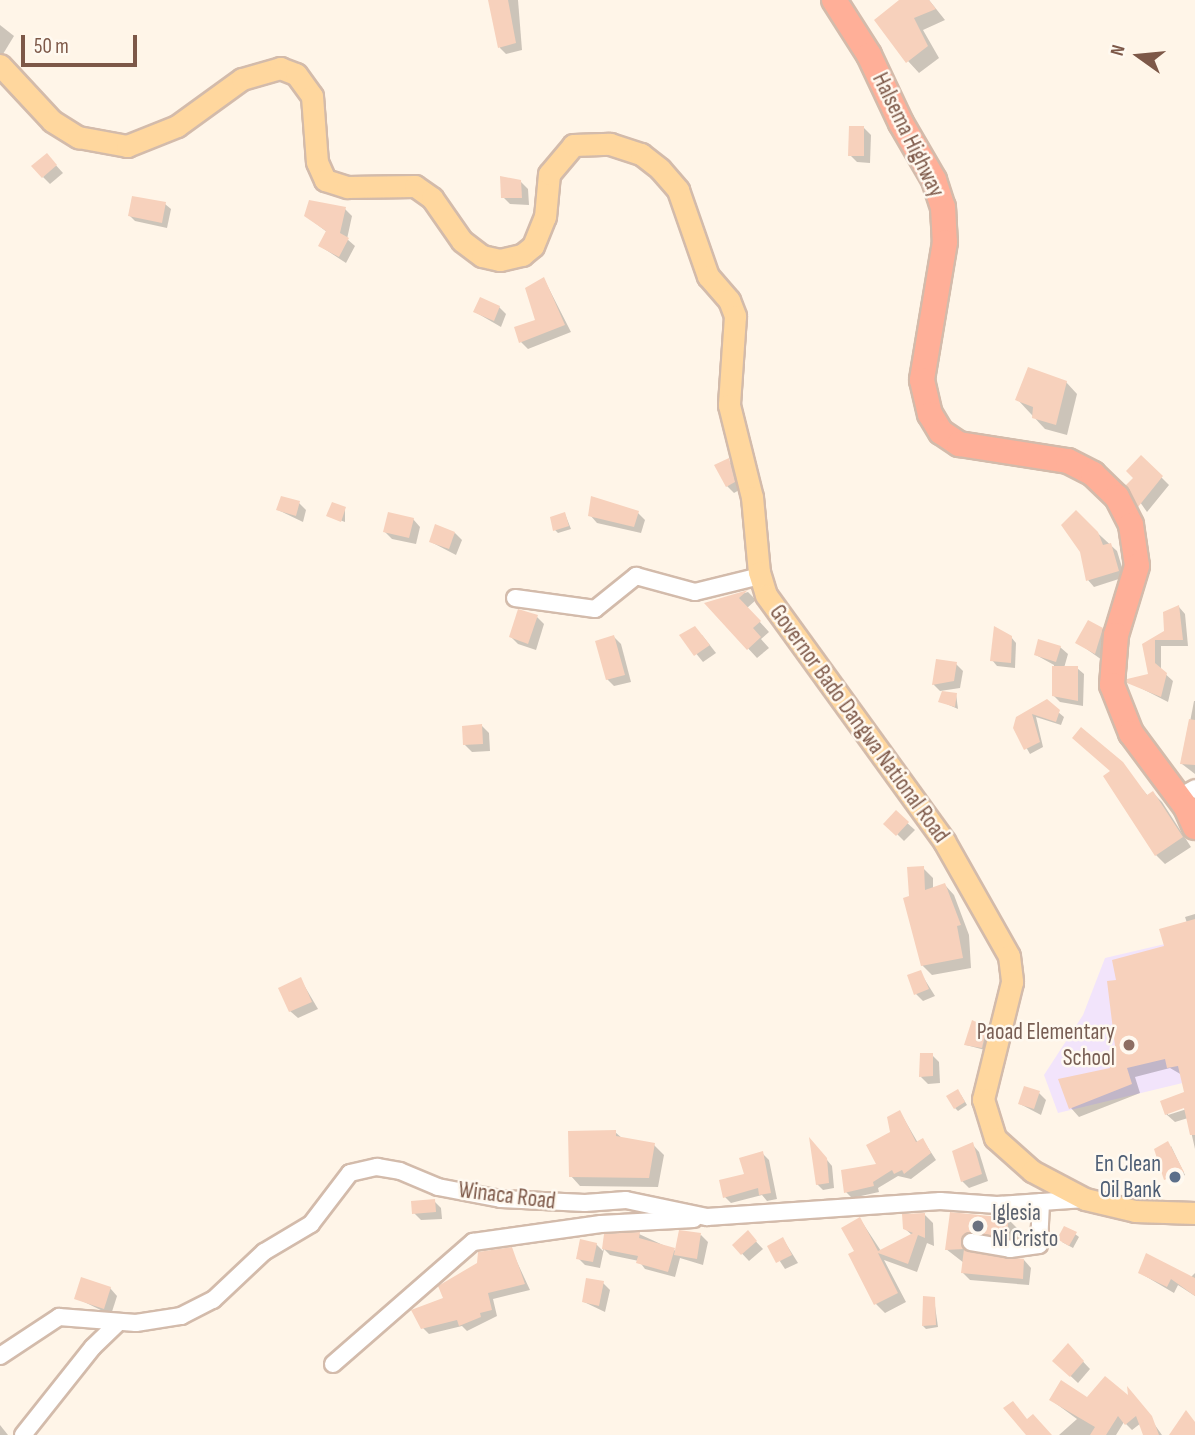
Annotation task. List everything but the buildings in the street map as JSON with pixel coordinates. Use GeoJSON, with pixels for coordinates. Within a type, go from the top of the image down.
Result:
{"type":"FeatureCollection","features":[{"type":"Feature","properties":{"kind":"highway","name":"Halsema Highway"},"geometry":{"type":"LineString","coordinates":[[834,0],[869,55],[901,124],[934,180],[943,207],[945,242],[922,380],[930,414],[942,432],[959,444],[1068,461],[1093,474],[1117,497],[1131,525],[1138,566],[1116,635],[1112,685],[1131,733],[1190,804]]}},
{"type":"Feature","properties":{"kind":"main road","name":"Governor Bado Dangwa National Road"},"geometry":{"type":"LineString","coordinates":[[0,65],[52,121],[78,137],[127,146],[168,131],[205,110],[242,79],[280,68],[296,74],[312,96],[317,162],[325,180],[355,188],[400,183],[415,186],[432,198],[463,241],[482,256],[500,260],[522,255],[533,246],[545,217],[549,174],[573,145],[591,142],[641,154],[678,190],[708,276],[729,300],[735,316],[729,405],[752,496],[760,576],[779,616],[900,776],[1002,939],[1012,982],[982,1100],[995,1138],[1032,1171],[1085,1199],[1135,1211],[1195,1213]]}},
{"type":"Feature","properties":{"kind":"street"},"geometry":{"type":"LineString","coordinates":[[515,597],[595,609],[636,576],[695,592],[760,576]]}},
{"type":"Feature","properties":{"kind":"street","name":"Winaca Road"},"geometry":{"type":"LineString","coordinates":[[0,1356],[59,1317],[118,1322],[181,1316],[213,1300],[264,1252],[316,1219],[343,1179],[359,1170],[400,1171],[438,1187],[501,1199],[585,1203],[626,1200],[707,1217],[940,1201],[1041,1202],[1085,1199]]}},
{"type":"Feature","properties":{"kind":"street"},"geometry":{"type":"LineString","coordinates":[[971,1242],[1010,1250],[1039,1245],[1041,1202]]}},
{"type":"Feature","properties":{"kind":"street"},"geometry":{"type":"LineString","coordinates":[[334,1364],[473,1242],[601,1224],[707,1217]]}},
{"type":"Feature","properties":{"kind":"street"},"geometry":{"type":"LineString","coordinates":[[1010,1250],[1011,1232]]}},
{"type":"Feature","properties":{"kind":"street"},"geometry":{"type":"LineString","coordinates":[[23,1435],[93,1347],[118,1322]]}},
{"type":"Feature","properties":{"kind":"shaded area","name":"Paoad Elementary School"},"geometry":{"type":"Polygon","coordinates":[[[1195,937],[1195,1080],[1058,1113],[1044,1075],[1083,1015],[1105,958],[1195,937]]]}},
{"type":"Feature","properties":{"kind":"place","name":"Paoad Elementary School"},"geometry":{"type":"Point","coordinates":[1129,1045]}},
{"type":"Feature","properties":{"kind":"place","name":"En Clean Oil Bank"},"geometry":{"type":"Point","coordinates":[1175,1177]}},
{"type":"Feature","properties":{"kind":"place","name":"Iglesia Ni Cristo"},"geometry":{"type":"Point","coordinates":[978,1226]}}]}
